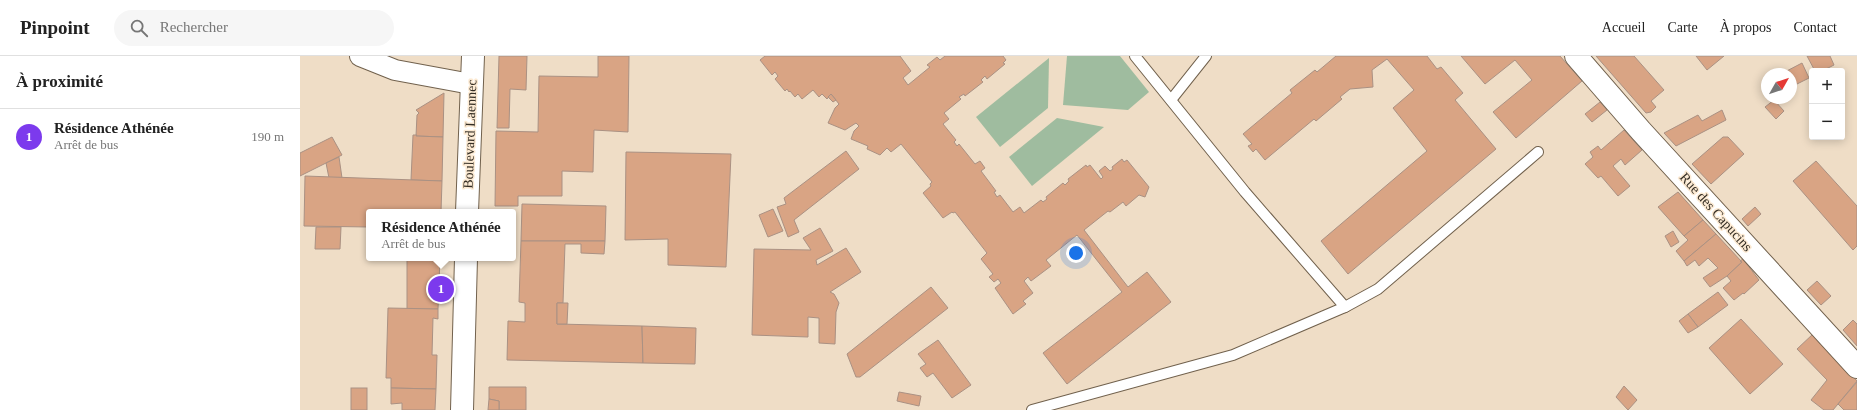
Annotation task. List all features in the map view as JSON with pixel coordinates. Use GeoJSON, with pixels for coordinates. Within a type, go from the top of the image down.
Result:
{"type":"FeatureCollection","features":[{"type":"Feature","properties":{"kind":"street"},"geometry":{"type":"LineString","coordinates":[[360,56],[395,70],[471,84]]}},
{"type":"Feature","properties":{"kind":"street","name":"Boulevard Laennec"},"geometry":{"type":"LineString","coordinates":[[467,209],[473,56]]}},
{"type":"Feature","properties":{"kind":"street","name":"Rue des Capucins"},"geometry":{"type":"LineString","coordinates":[[1576,56],[1641,130],[1857,367]]}},
{"type":"Feature","properties":{"kind":"street"},"geometry":{"type":"LineString","coordinates":[[462,410],[466,261]]}},
{"type":"Feature","properties":{"kind":"lane"},"geometry":{"type":"LineString","coordinates":[[1135,56],[1245,192],[1345,307]]}},
{"type":"Feature","properties":{"kind":"lane"},"geometry":{"type":"LineString","coordinates":[[1170,100],[1206,56]]}},
{"type":"Feature","properties":{"kind":"lane"},"geometry":{"type":"LineString","coordinates":[[1032,410],[1233,355],[1345,307],[1378,289],[1538,152]]}},
{"type":"Feature","properties":{"kind":"green space"},"geometry":{"type":"Polygon","coordinates":[[[1067,56],[1120,56],[1149,92],[1128,110],[1063,105],[1067,56]]]}},
{"type":"Feature","properties":{"kind":"green space"},"geometry":{"type":"Polygon","coordinates":[[[1049,58],[1048,108],[1000,147],[976,117],[1049,58]]]}},
{"type":"Feature","properties":{"kind":"green space"},"geometry":{"type":"Polygon","coordinates":[[[1057,118],[1104,127],[1032,186],[1009,157],[1057,118]]]}},
{"type":"Feature","properties":{"kind":"building"},"geometry":{"type":"Polygon","coordinates":[[[499,56],[527,56],[526,90],[510,89],[509,128],[497,128],[499,56]]]}},
{"type":"Feature","properties":{"kind":"building"},"geometry":{"type":"Polygon","coordinates":[[[598,56],[629,56],[628,132],[594,130],[593,172],[562,171],[562,196],[518,196],[518,206],[495,206],[496,131],[538,132],[539,76],[598,77],[598,56]]]}},
{"type":"Feature","properties":{"kind":"building"},"geometry":{"type":"Polygon","coordinates":[[[765,56],[900,56],[911,71],[903,78],[908,85],[930,67],[927,65],[937,57],[940,60],[945,56],[1003,56],[1006,60],[1003,63],[1005,64],[987,79],[985,76],[981,80],[983,82],[965,96],[964,94],[959,97],[961,99],[944,113],[949,119],[943,124],[956,140],[954,142],[957,146],[959,144],[975,164],[980,161],[985,168],[981,171],[996,191],[994,192],[997,197],[1000,195],[1013,212],[1020,207],[1024,213],[1041,200],[1043,202],[1047,199],[1046,197],[1063,183],[1065,185],[1069,181],[1068,179],[1086,165],[1087,167],[1090,165],[1101,179],[1103,177],[1099,171],[1105,166],[1110,171],[1113,169],[1112,167],[1122,159],[1124,162],[1127,160],[1149,187],[1145,197],[1139,195],[1126,206],[1123,202],[1110,212],[1108,211],[1084,230],[1128,287],[1147,272],[1171,302],[1067,384],[1043,353],[1122,292],[1077,235],[1046,260],[1051,266],[1031,281],[1028,277],[1024,281],[1033,293],[1023,301],[1026,304],[1013,314],[995,288],[1001,283],[998,279],[994,282],[989,277],[993,274],[981,259],[987,253],[955,212],[952,212],[943,218],[923,193],[931,186],[930,184],[932,182],[901,144],[891,152],[887,148],[880,155],[867,149],[868,146],[851,139],[854,131],[859,126],[856,123],[845,130],[828,123],[835,108],[839,104],[831,94],[827,99],[822,94],[819,97],[813,90],[802,99],[798,94],[795,97],[787,89],[785,91],[775,79],[778,76],[775,72],[772,75],[760,60],[765,56]]]}},
{"type":"Feature","properties":{"kind":"building"},"geometry":{"type":"Polygon","coordinates":[[[1336,56],[1427,56],[1437,69],[1441,67],[1463,93],[1455,100],[1496,149],[1348,274],[1321,241],[1427,151],[1393,108],[1414,90],[1387,59],[1372,70],[1373,87],[1350,89],[1340,97],[1342,99],[1316,121],[1314,119],[1265,160],[1256,149],[1253,152],[1248,146],[1252,144],[1243,134],[1292,93],[1290,90],[1315,70],[1317,72],[1336,56]]]}},
{"type":"Feature","properties":{"kind":"building"},"geometry":{"type":"Polygon","coordinates":[[[1461,56],[1560,56],[1582,81],[1516,138],[1493,112],[1532,80],[1515,60],[1485,84],[1461,56]]]}},
{"type":"Feature","properties":{"kind":"building"},"geometry":{"type":"Polygon","coordinates":[[[1596,56],[1634,56],[1664,90],[1651,101],[1656,107],[1651,112],[1646,113],[1596,56]]]}},
{"type":"Feature","properties":{"kind":"building"},"geometry":{"type":"Polygon","coordinates":[[[1696,56],[1724,56],[1707,70],[1696,56]]]}},
{"type":"Feature","properties":{"kind":"building"},"geometry":{"type":"Polygon","coordinates":[[[1807,56],[1830,56],[1834,65],[1828,68],[1813,68],[1807,56]]]}},
{"type":"Feature","properties":{"kind":"building"},"geometry":{"type":"Polygon","coordinates":[[[1802,63],[1809,78],[1797,84],[1797,68],[1792,68],[1802,63]]]}},
{"type":"Feature","properties":{"kind":"building"},"geometry":{"type":"Polygon","coordinates":[[[444,93],[443,137],[416,136],[417,115],[419,113],[416,110],[444,93]]]}},
{"type":"Feature","properties":{"kind":"building"},"geometry":{"type":"Polygon","coordinates":[[[831,94],[836,100],[833,102],[828,97],[831,94]]]}},
{"type":"Feature","properties":{"kind":"building"},"geometry":{"type":"Polygon","coordinates":[[[1600,102],[1607,110],[1592,122],[1585,114],[1600,102]]]}},
{"type":"Feature","properties":{"kind":"building"},"geometry":{"type":"Polygon","coordinates":[[[1769,104],[1778,104],[1784,111],[1776,119],[1765,107],[1769,104]]]}},
{"type":"Feature","properties":{"kind":"building"},"geometry":{"type":"Polygon","coordinates":[[[1722,110],[1726,120],[1676,146],[1664,133],[1698,115],[1702,121],[1722,110]]]}},
{"type":"Feature","properties":{"kind":"building"},"geometry":{"type":"Polygon","coordinates":[[[1624,130],[1642,150],[1625,165],[1621,159],[1613,166],[1630,186],[1618,196],[1601,176],[1598,178],[1585,164],[1593,157],[1590,152],[1598,146],[1601,150],[1624,130]]]}},
{"type":"Feature","properties":{"kind":"building"},"geometry":{"type":"Polygon","coordinates":[[[413,135],[443,137],[442,181],[411,180],[413,135]]]}},
{"type":"Feature","properties":{"kind":"building"},"geometry":{"type":"Polygon","coordinates":[[[332,137],[342,155],[300,176],[300,153],[332,137]]]}},
{"type":"Feature","properties":{"kind":"building"},"geometry":{"type":"Polygon","coordinates":[[[1723,137],[1728,137],[1744,154],[1711,184],[1692,164],[1723,137]]]}},
{"type":"Feature","properties":{"kind":"building"},"geometry":{"type":"Polygon","coordinates":[[[846,151],[859,169],[794,220],[799,232],[788,237],[777,207],[786,204],[784,198],[846,151]]]}},
{"type":"Feature","properties":{"kind":"building"},"geometry":{"type":"Polygon","coordinates":[[[626,152],[731,154],[726,267],[668,265],[668,239],[625,240],[626,152]]]}},
{"type":"Feature","properties":{"kind":"building"},"geometry":{"type":"Polygon","coordinates":[[[339,157],[342,178],[329,178],[326,163],[339,157]]]}},
{"type":"Feature","properties":{"kind":"building"},"geometry":{"type":"Polygon","coordinates":[[[1816,161],[1857,206],[1857,246],[1853,250],[1793,181],[1816,161]]]}},
{"type":"Feature","properties":{"kind":"building"},"geometry":{"type":"Polygon","coordinates":[[[305,176],[442,181],[441,209],[366,209],[366,227],[304,226],[305,176]]]}},
{"type":"Feature","properties":{"kind":"building"},"geometry":{"type":"Polygon","coordinates":[[[1678,192],[1703,220],[1684,236],[1658,207],[1678,192]]]}},
{"type":"Feature","properties":{"kind":"building"},"geometry":{"type":"Polygon","coordinates":[[[522,204],[606,206],[605,241],[521,241],[522,204]]]}},
{"type":"Feature","properties":{"kind":"building"},"geometry":{"type":"Polygon","coordinates":[[[1755,207],[1761,214],[1748,226],[1742,219],[1755,207]]]}},
{"type":"Feature","properties":{"kind":"building"},"geometry":{"type":"Polygon","coordinates":[[[773,209],[783,231],[768,237],[759,215],[773,209]]]}},
{"type":"Feature","properties":{"kind":"building"},"geometry":{"type":"Polygon","coordinates":[[[1703,220],[1716,234],[1684,261],[1676,251],[1688,240],[1684,236],[1703,220]]]}},
{"type":"Feature","properties":{"kind":"building"},"geometry":{"type":"Polygon","coordinates":[[[316,227],[341,227],[340,249],[315,249],[316,227]]]}},
{"type":"Feature","properties":{"kind":"building"},"geometry":{"type":"Polygon","coordinates":[[[820,228],[833,251],[816,260],[817,265],[846,248],[861,272],[830,292],[834,294],[839,303],[836,312],[835,344],[819,343],[819,318],[808,317],[808,337],[752,335],[754,249],[811,250],[803,238],[820,228]]]}},
{"type":"Feature","properties":{"kind":"building"},"geometry":{"type":"Polygon","coordinates":[[[1673,231],[1679,242],[1671,247],[1665,236],[1673,231]]]}},
{"type":"Feature","properties":{"kind":"building"},"geometry":{"type":"Polygon","coordinates":[[[1716,234],[1742,262],[1727,276],[1710,287],[1703,278],[1718,268],[1708,258],[1699,266],[1695,260],[1687,266],[1684,261],[1716,234]]]}},
{"type":"Feature","properties":{"kind":"building"},"geometry":{"type":"Polygon","coordinates":[[[521,241],[605,241],[604,254],[581,253],[581,244],[565,244],[563,303],[557,303],[557,324],[642,326],[643,363],[507,360],[508,321],[525,322],[525,303],[519,302],[521,241]]]}},
{"type":"Feature","properties":{"kind":"building"},"geometry":{"type":"Polygon","coordinates":[[[1743,259],[1759,280],[1744,294],[1743,293],[1734,300],[1723,288],[1731,281],[1727,276],[1742,262],[1740,261],[1743,259]]]}},
{"type":"Feature","properties":{"kind":"building"},"geometry":{"type":"Polygon","coordinates":[[[407,261],[440,261],[438,309],[407,309],[407,261]]]}},
{"type":"Feature","properties":{"kind":"building"},"geometry":{"type":"Polygon","coordinates":[[[1817,281],[1831,296],[1821,305],[1807,290],[1817,281]]]}},
{"type":"Feature","properties":{"kind":"building"},"geometry":{"type":"Polygon","coordinates":[[[931,287],[948,308],[860,377],[856,377],[847,354],[931,287]]]}},
{"type":"Feature","properties":{"kind":"building"},"geometry":{"type":"Polygon","coordinates":[[[1718,292],[1728,305],[1698,327],[1688,314],[1718,292]]]}},
{"type":"Feature","properties":{"kind":"building"},"geometry":{"type":"Polygon","coordinates":[[[557,303],[568,303],[567,324],[557,324],[557,303]]]}},
{"type":"Feature","properties":{"kind":"building"},"geometry":{"type":"Polygon","coordinates":[[[388,308],[438,309],[438,319],[433,318],[432,355],[437,355],[436,389],[391,388],[391,378],[386,378],[388,308]]]}},
{"type":"Feature","properties":{"kind":"building"},"geometry":{"type":"Polygon","coordinates":[[[1688,314],[1698,327],[1688,333],[1679,321],[1688,314]]]}},
{"type":"Feature","properties":{"kind":"building"},"geometry":{"type":"Polygon","coordinates":[[[1741,319],[1783,364],[1750,394],[1709,348],[1741,319]]]}},
{"type":"Feature","properties":{"kind":"building"},"geometry":{"type":"Polygon","coordinates":[[[1853,320],[1857,324],[1857,346],[1843,330],[1853,320]]]}},
{"type":"Feature","properties":{"kind":"building"},"geometry":{"type":"Polygon","coordinates":[[[642,326],[696,328],[695,364],[643,363],[642,326]]]}},
{"type":"Feature","properties":{"kind":"building"},"geometry":{"type":"Polygon","coordinates":[[[1813,334],[1857,381],[1833,410],[1824,410],[1811,400],[1827,380],[1797,349],[1813,334]]]}},
{"type":"Feature","properties":{"kind":"building"},"geometry":{"type":"Polygon","coordinates":[[[938,340],[971,385],[952,398],[933,373],[927,377],[920,368],[926,364],[918,354],[938,340]]]}},
{"type":"Feature","properties":{"kind":"building"},"geometry":{"type":"Polygon","coordinates":[[[1857,382],[1857,410],[1844,410],[1838,404],[1857,382]]]}},
{"type":"Feature","properties":{"kind":"building"},"geometry":{"type":"Polygon","coordinates":[[[1624,386],[1637,400],[1628,410],[1616,397],[1624,386]]]}},
{"type":"Feature","properties":{"kind":"building"},"geometry":{"type":"Polygon","coordinates":[[[489,387],[526,387],[526,410],[499,410],[499,401],[489,399],[489,387]]]}},
{"type":"Feature","properties":{"kind":"building"},"geometry":{"type":"Polygon","coordinates":[[[351,388],[367,388],[367,410],[351,410],[351,388]]]}},
{"type":"Feature","properties":{"kind":"building"},"geometry":{"type":"Polygon","coordinates":[[[391,388],[436,389],[435,410],[402,410],[402,403],[391,404],[391,388]]]}},
{"type":"Feature","properties":{"kind":"building"},"geometry":{"type":"Polygon","coordinates":[[[899,392],[921,396],[919,406],[897,401],[899,392]]]}},
{"type":"Feature","properties":{"kind":"building"},"geometry":{"type":"Polygon","coordinates":[[[489,399],[499,401],[499,410],[488,410],[489,399]]]}},
{"type":"Feature","properties":{"kind":"place","name":"Résidence Athénée"},"geometry":{"type":"Point","coordinates":[441,289]}}]}
